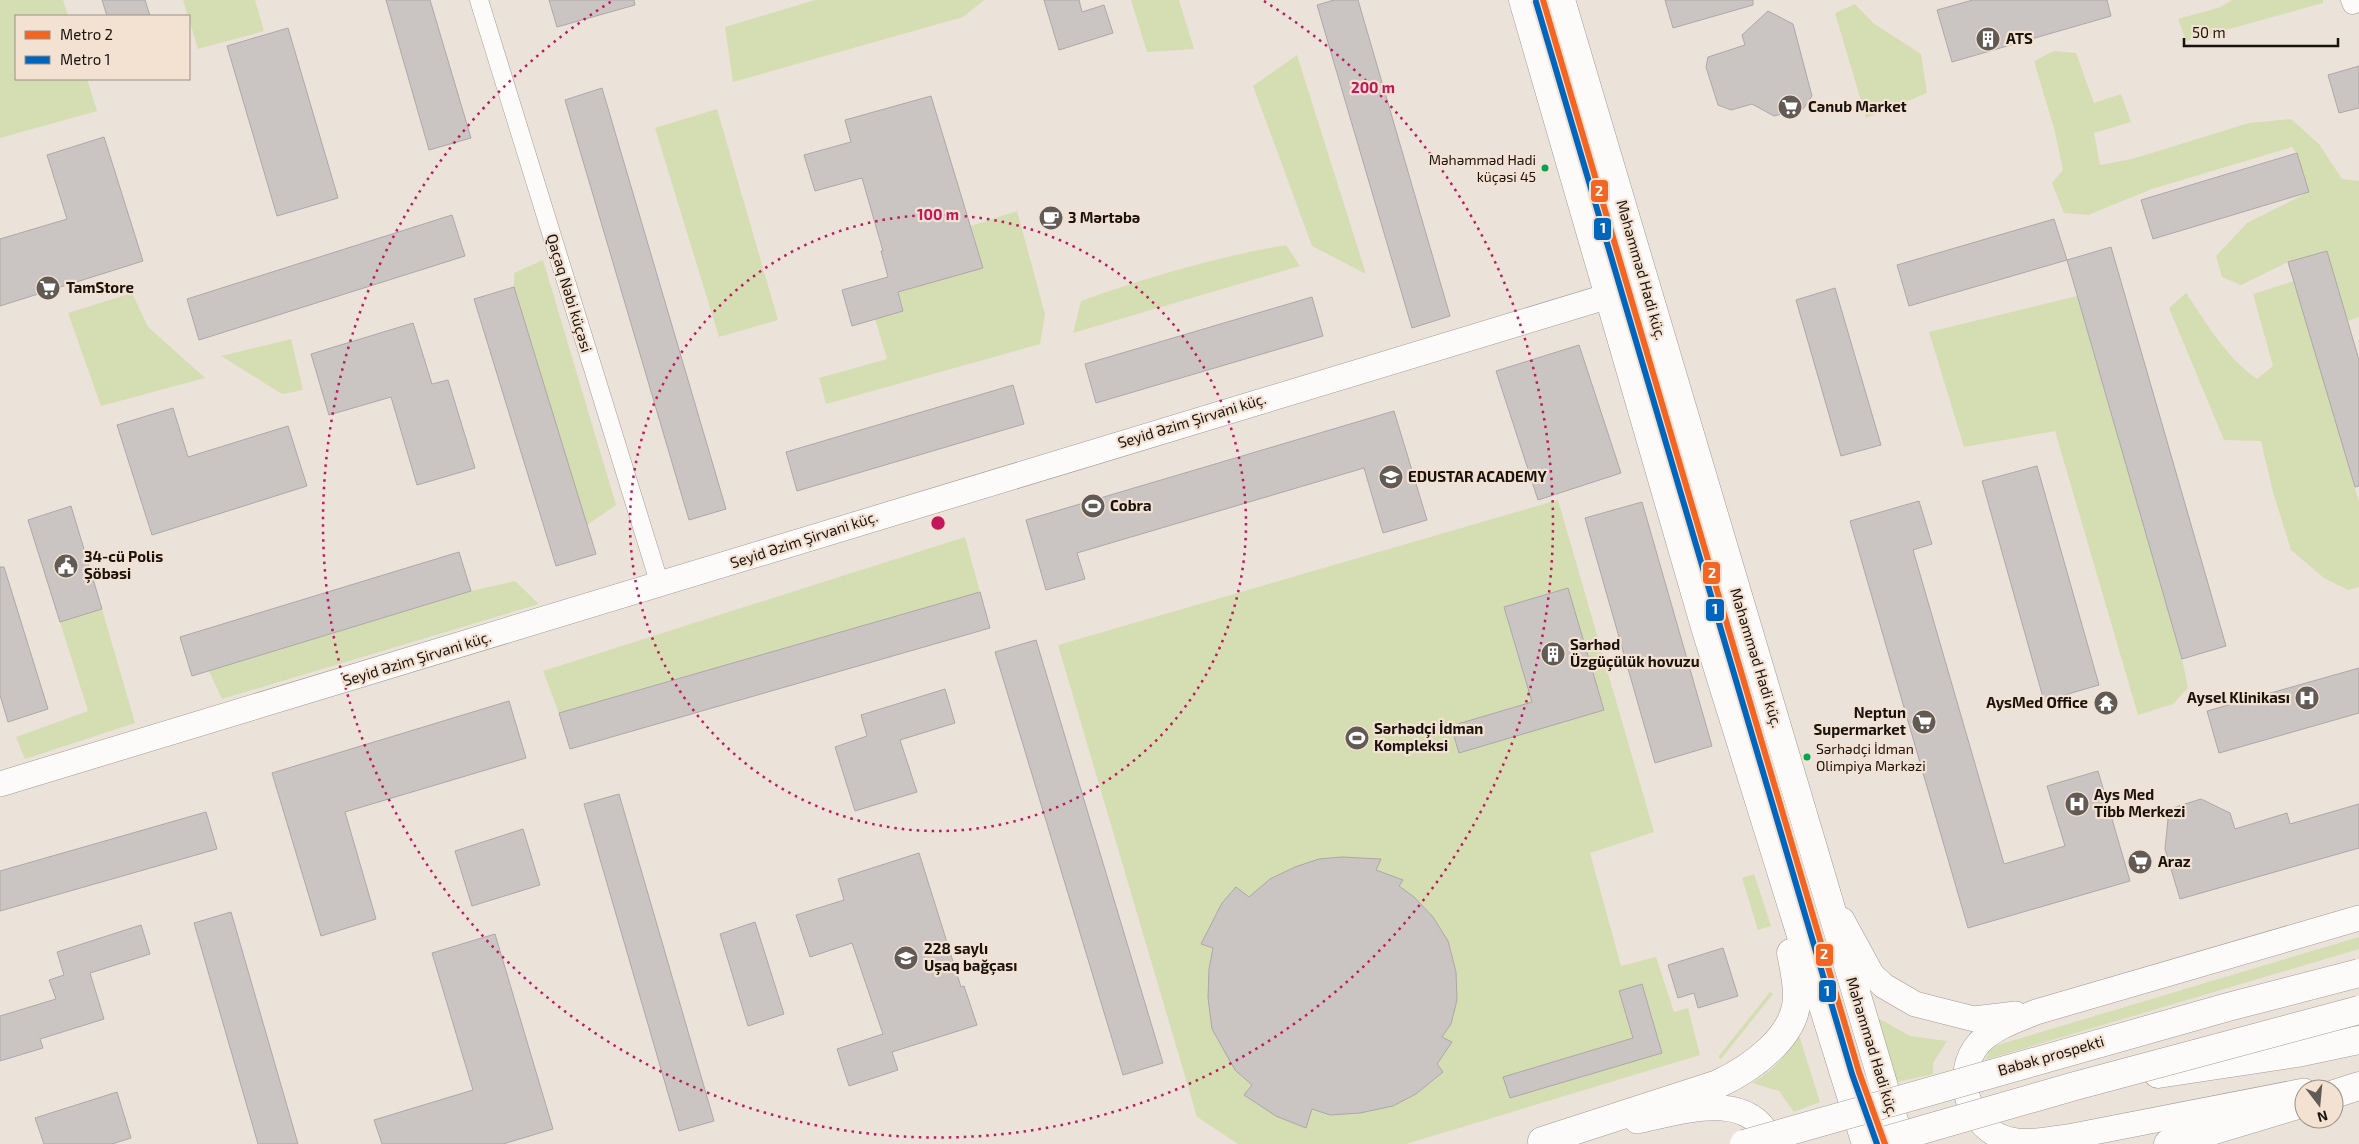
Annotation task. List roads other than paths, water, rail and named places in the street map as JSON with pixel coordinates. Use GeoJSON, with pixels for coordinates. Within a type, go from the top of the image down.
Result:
{"type":"FeatureCollection","features":[{"type":"Feature","properties":{"kind":"main road"},"geometry":{"type":"LineString","coordinates":[[1523,0],[1705,626],[1866,1144]]}},
{"type":"Feature","properties":{"kind":"main road","name":"Məhəmməd Hadi küç."},"geometry":{"type":"LineString","coordinates":[[1561,0],[1901,1144]]}},
{"type":"Feature","properties":{"kind":"main road","name":"Seyid Əzim Şirvani küç."},"geometry":{"type":"LineString","coordinates":[[0,784],[660,585],[981,484],[1645,284]]}},
{"type":"Feature","properties":{"kind":"main road"},"geometry":{"type":"LineString","coordinates":[[1705,626],[1716,702],[1791,953],[1852,1144]]}},
{"type":"Feature","properties":{"kind":"main road"},"geometry":{"type":"LineString","coordinates":[[1820,874],[1854,944],[1872,975],[1892,991],[1914,1004],[1974,1019],[2036,1012]]}},
{"type":"Feature","properties":{"kind":"main road"},"geometry":{"type":"LineString","coordinates":[[2294,1093],[2068,1137],[2033,1141],[2011,1140],[1993,1133],[1984,1126],[1972,1111],[1966,1092],[1965,1073],[1970,1057],[1980,1043],[1994,1030],[2036,1012],[2359,918]]}},
{"type":"Feature","properties":{"kind":"main road"},"geometry":{"type":"LineString","coordinates":[[1536,1142],[1710,1087],[1741,1073],[1761,1058],[1775,1044],[1793,1014],[1798,998],[1791,953]]}},
{"type":"Feature","properties":{"kind":"main road"},"geometry":{"type":"LineString","coordinates":[[2228,1007],[2359,968]]}},
{"type":"Feature","properties":{"kind":"main road","name":"Babək prospekti"},"geometry":{"type":"LineString","coordinates":[[1744,1144],[2228,1007],[2359,973]]}},
{"type":"Feature","properties":{"kind":"main road"},"geometry":{"type":"LineString","coordinates":[[1873,1144],[2075,1086],[2359,1010]]}},
{"type":"Feature","properties":{"kind":"main road"},"geometry":{"type":"LineString","coordinates":[[2075,1086],[2297,1052],[2359,1040]]}},
{"type":"Feature","properties":{"kind":"main road"},"geometry":{"type":"LineString","coordinates":[[2344,1084],[2359,1081]]}},
{"type":"Feature","properties":{"kind":"main road"},"geometry":{"type":"LineString","coordinates":[[2344,1091],[2359,1086]]}},
{"type":"Feature","properties":{"kind":"main road"},"geometry":{"type":"LineString","coordinates":[[2168,1144],[2294,1106]]}},
{"type":"Feature","properties":{"kind":"main road"},"geometry":{"type":"LineString","coordinates":[[1536,1142],[1696,1109],[1716,1107],[1735,1108],[1752,1116],[1763,1127],[1772,1144]]}},
{"type":"Feature","properties":{"kind":"street","name":"Qaçaq Nəbi küçəsi"},"geometry":{"type":"LineString","coordinates":[[479,0],[660,585]]}},
{"type":"Feature","properties":{"kind":"street"},"geometry":{"type":"LineString","coordinates":[[2350,0],[2352,5],[2359,3]]}},
{"type":"Feature","properties":{"kind":"metro line","name":"2"},"geometry":{"type":"LineString","coordinates":[[1543,0],[1859,1072],[1885,1144]]}},
{"type":"Feature","properties":{"kind":"metro line","name":"1"},"geometry":{"type":"LineString","coordinates":[[1536,2],[1852,1074],[1877,1144]]}},
{"type":"Feature","properties":{"kind":"place","name":"ATS"},"geometry":{"type":"Point","coordinates":[1988,39]}},
{"type":"Feature","properties":{"kind":"place","name":"Cənub Market"},"geometry":{"type":"Point","coordinates":[1790,107]}},
{"type":"Feature","properties":{"kind":"place","name":"Məhəmməd Hadi küçəsi 45"},"geometry":{"type":"Point","coordinates":[1545,168]}},
{"type":"Feature","properties":{"kind":"place","name":"3 Mərtəbə"},"geometry":{"type":"Point","coordinates":[1051,218]}},
{"type":"Feature","properties":{"kind":"place","name":"TamStore"},"geometry":{"type":"Point","coordinates":[48,288]}},
{"type":"Feature","properties":{"kind":"place","name":"EDUSTAR ACADEMY"},"geometry":{"type":"Point","coordinates":[1391,477]}},
{"type":"Feature","properties":{"kind":"place","name":"Cobra"},"geometry":{"type":"Point","coordinates":[1093,506]}},
{"type":"Feature","properties":{"kind":"place","name":"34-cü Polis Şöbəsi"},"geometry":{"type":"Point","coordinates":[66,566]}},
{"type":"Feature","properties":{"kind":"place","name":"Sərhəd Üzgüçülük hovuzu"},"geometry":{"type":"Point","coordinates":[1553,654]}},
{"type":"Feature","properties":{"kind":"place","name":"Aysel Klinikası"},"geometry":{"type":"Point","coordinates":[2307,698]}},
{"type":"Feature","properties":{"kind":"place","name":"AysMed Office"},"geometry":{"type":"Point","coordinates":[2106,703]}},
{"type":"Feature","properties":{"kind":"place","name":"Neptun Supermarket"},"geometry":{"type":"Point","coordinates":[1924,722]}},
{"type":"Feature","properties":{"kind":"place","name":"Sərhədçi İdman Kompleksi"},"geometry":{"type":"Point","coordinates":[1357,738]}},
{"type":"Feature","properties":{"kind":"place","name":"Sərhədçi İdman Olimpiya Mərkəzi"},"geometry":{"type":"Point","coordinates":[1807,757]}},
{"type":"Feature","properties":{"kind":"place","name":"Ays Med Tibb Merkezi"},"geometry":{"type":"Point","coordinates":[2077,804]}},
{"type":"Feature","properties":{"kind":"place","name":"Araz"},"geometry":{"type":"Point","coordinates":[2140,862]}},
{"type":"Feature","properties":{"kind":"place","name":"228 saylı Uşaq bağçası"},"geometry":{"type":"Point","coordinates":[906,958]}}]}
